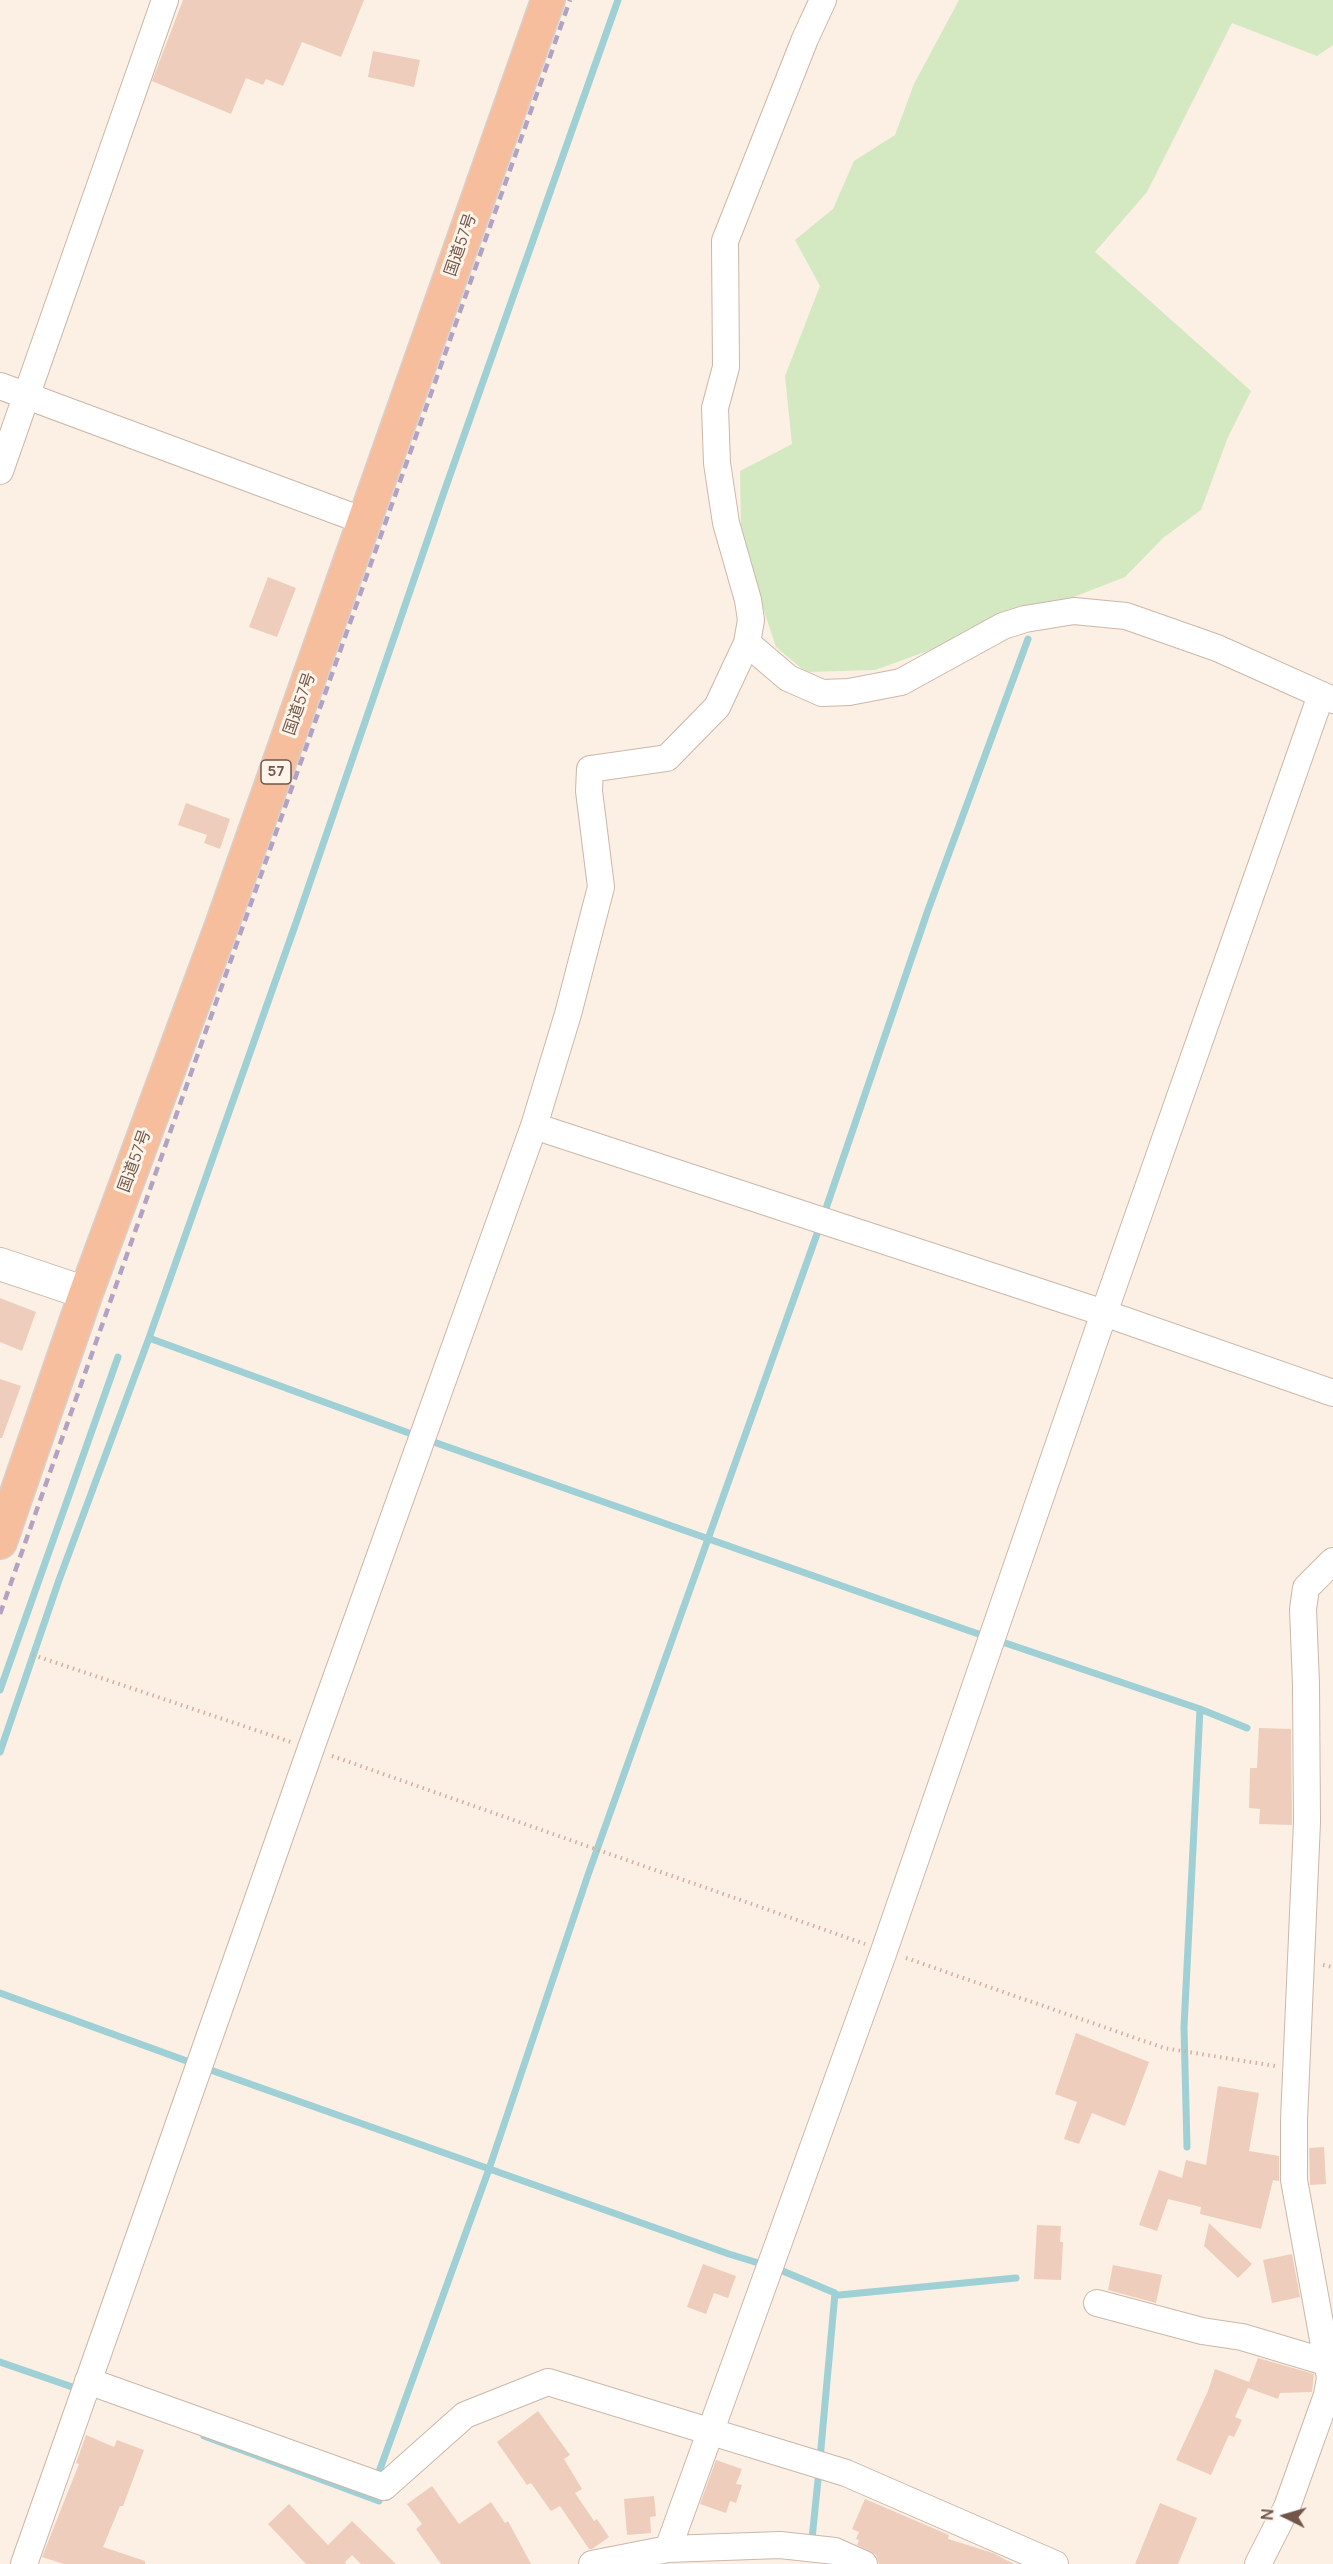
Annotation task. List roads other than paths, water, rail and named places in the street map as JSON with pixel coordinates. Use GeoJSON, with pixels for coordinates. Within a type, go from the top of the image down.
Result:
{"type":"FeatureCollection","features":[{"type":"Feature","properties":{"kind":"highway","name":"国道57号"},"geometry":{"type":"LineString","coordinates":[[0,1542],[86,1293],[222,925],[548,0]]}},
{"type":"Feature","properties":{"kind":"street"},"geometry":{"type":"LineString","coordinates":[[0,471],[165,0]]}},
{"type":"Feature","properties":{"kind":"street"},"geometry":{"type":"LineString","coordinates":[[24,2564],[311,1748],[534,1126],[568,1014],[601,887],[590,791],[590,769],[667,758],[717,707],[747,643],[750,620],[748,600],[726,523],[717,463],[715,408],[726,367],[725,242],[801,49],[823,0]]}},
{"type":"Feature","properties":{"kind":"street"},"geometry":{"type":"LineString","coordinates":[[0,386],[364,522]]}},
{"type":"Feature","properties":{"kind":"street"},"geometry":{"type":"LineString","coordinates":[[668,2549],[884,1951],[1104,1313],[1327,698],[1217,648],[1126,616],[1074,611],[1025,619],[1003,626],[901,682],[849,692],[822,693],[788,678],[747,643]]}},
{"type":"Feature","properties":{"kind":"street"},"geometry":{"type":"LineString","coordinates":[[534,1126],[1104,1313],[1333,1394]]}},
{"type":"Feature","properties":{"kind":"street"},"geometry":{"type":"LineString","coordinates":[[0,1264],[86,1293]]}},
{"type":"Feature","properties":{"kind":"street"},"geometry":{"type":"LineString","coordinates":[[1258,2564],[1287,2507],[1327,2396],[1331,2373],[1294,2180],[1296,2070],[1307,1822],[1303,1608],[1306,1588],[1333,1561]]}},
{"type":"Feature","properties":{"kind":"street"},"geometry":{"type":"LineString","coordinates":[[1097,2303],[1202,2331],[1274,2345],[1331,2373]]}},
{"type":"Feature","properties":{"kind":"street"},"geometry":{"type":"LineString","coordinates":[[88,2381],[384,2487],[465,2415],[548,2382],[846,2473],[1055,2564]]}},
{"type":"Feature","properties":{"kind":"street"},"geometry":{"type":"LineString","coordinates":[[592,2564],[668,2549],[780,2545],[835,2551],[864,2564]]}},
{"type":"Feature","properties":{"kind":"waterway"},"geometry":{"type":"LineString","coordinates":[[0,1752],[59,1580],[149,1338],[297,920],[444,492],[618,0]]}},
{"type":"Feature","properties":{"kind":"waterway"},"geometry":{"type":"LineString","coordinates":[[376,2480],[489,2169],[589,1872],[822,1220],[928,910],[1028,639]]}},
{"type":"Feature","properties":{"kind":"waterway"},"geometry":{"type":"LineString","coordinates":[[149,1338],[428,1440],[967,1630],[1200,1709],[1184,2027],[1187,2147]]}},
{"type":"Feature","properties":{"kind":"waterway"},"geometry":{"type":"LineString","coordinates":[[0,1690],[118,1357]]}},
{"type":"Feature","properties":{"kind":"waterway"},"geometry":{"type":"LineString","coordinates":[[1200,1709],[1247,1728]]}},
{"type":"Feature","properties":{"kind":"waterway"},"geometry":{"type":"LineString","coordinates":[[0,1993],[195,2064]]}},
{"type":"Feature","properties":{"kind":"waterway"},"geometry":{"type":"LineString","coordinates":[[205,2068],[729,2254],[778,2269],[835,2293],[820,2459]]}},
{"type":"Feature","properties":{"kind":"waterway"},"geometry":{"type":"LineString","coordinates":[[839,2295],[1016,2278]]}},
{"type":"Feature","properties":{"kind":"waterway"},"geometry":{"type":"LineString","coordinates":[[0,2362],[81,2390]]}},
{"type":"Feature","properties":{"kind":"waterway"},"geometry":{"type":"LineString","coordinates":[[204,2436],[379,2501],[378,2491]]}},
{"type":"Feature","properties":{"kind":"waterway"},"geometry":{"type":"LineString","coordinates":[[812,2539],[819,2470]]}},
{"type":"Feature","properties":{"kind":"railway"},"geometry":{"type":"LineString","coordinates":[[0,1614],[570,0]]}}]}
